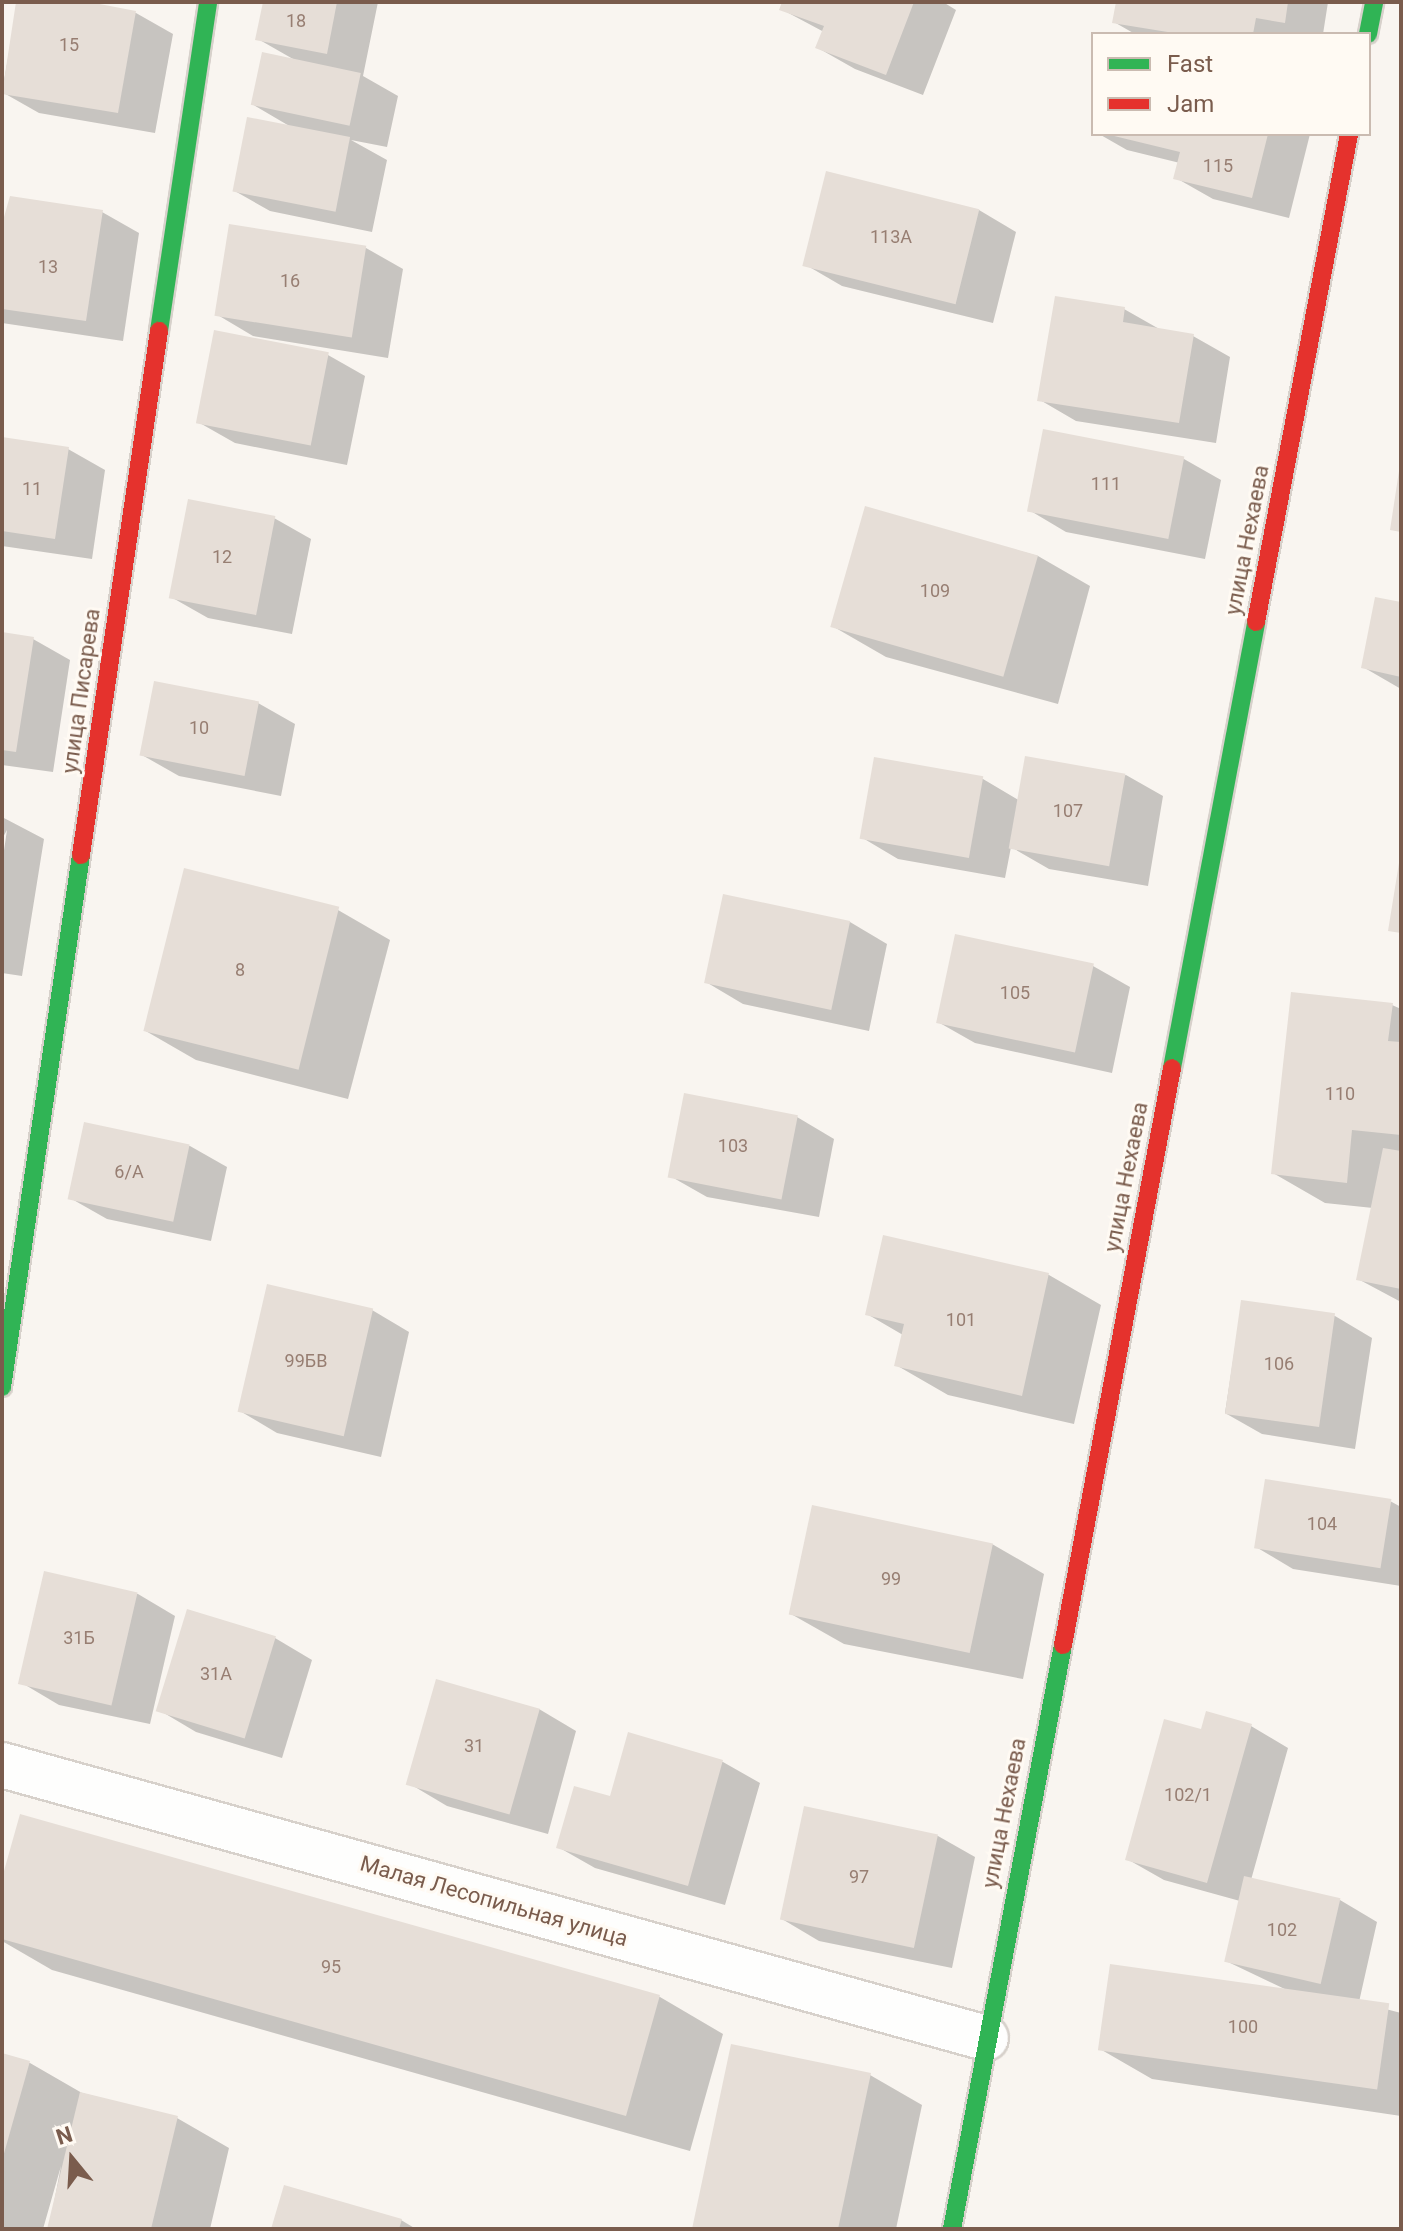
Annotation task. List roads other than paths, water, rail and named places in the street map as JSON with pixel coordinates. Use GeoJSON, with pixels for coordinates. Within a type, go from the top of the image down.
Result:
{"type":"FeatureCollection","features":[{"type":"Feature","properties":{"kind":"street","name":"улица Писарева"},"geometry":{"type":"LineString","coordinates":[[2,1387],[208,2]]}},
{"type":"Feature","properties":{"kind":"street"},"geometry":{"type":"LineString","coordinates":[[1368,32],[1374,2]]}},
{"type":"Feature","properties":{"kind":"street","name":"улица Нехаева"},"geometry":{"type":"LineString","coordinates":[[952,2229],[1349,136]]}},
{"type":"Feature","properties":{"kind":"street","name":"Малая Лесопильная улица"},"geometry":{"type":"LineString","coordinates":[[2,1765],[986,2038]]}}]}
